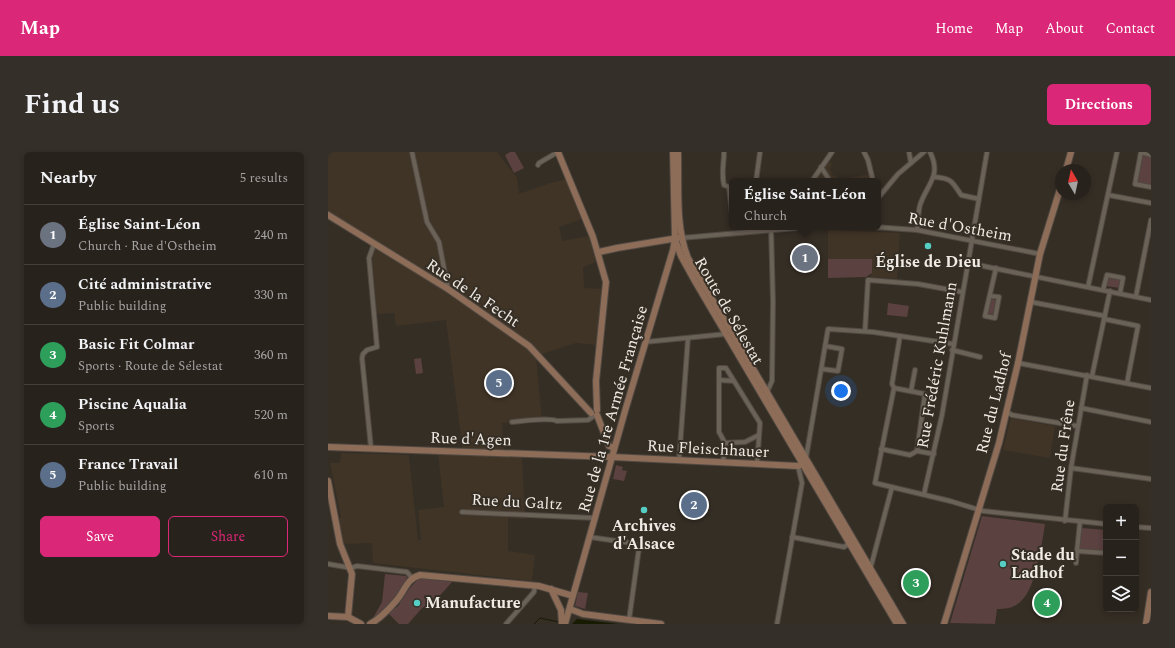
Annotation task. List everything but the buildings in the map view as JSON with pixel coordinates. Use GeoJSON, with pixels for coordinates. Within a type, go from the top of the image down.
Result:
{"type":"FeatureCollection","features":[{"type":"Feature","properties":{"kind":"main road"},"geometry":{"type":"LineString","coordinates":[[558,152],[599,252],[606,288],[598,358],[594,412]]}},
{"type":"Feature","properties":{"kind":"main road"},"geometry":{"type":"LineString","coordinates":[[673,152],[678,238]]}},
{"type":"Feature","properties":{"kind":"main road"},"geometry":{"type":"LineString","coordinates":[[678,152],[678,238]]}},
{"type":"Feature","properties":{"kind":"main road"},"geometry":{"type":"LineString","coordinates":[[1068,164],[1071,152]]}},
{"type":"Feature","properties":{"kind":"main road","name":"Rue du Ladhof"},"geometry":{"type":"LineString","coordinates":[[944,624],[1007,412],[1040,254],[1057,200]]}},
{"type":"Feature","properties":{"kind":"main road","name":"Rue de la Fecht"},"geometry":{"type":"LineString","coordinates":[[328,215],[448,289],[530,346],[594,412],[608,446],[614,448]]}},
{"type":"Feature","properties":{"kind":"main road"},"geometry":{"type":"LineString","coordinates":[[599,252],[678,238]]}},
{"type":"Feature","properties":{"kind":"main road","name":"Rue de la 1re Armée Française"},"geometry":{"type":"LineString","coordinates":[[574,587],[645,342],[671,255],[678,238]]}},
{"type":"Feature","properties":{"kind":"main road","name":"Route de Sélestat"},"geometry":{"type":"LineString","coordinates":[[678,238],[681,256],[726,334],[806,458],[897,624]]}},
{"type":"Feature","properties":{"kind":"main road","name":"Route de Sélestat"},"geometry":{"type":"LineString","coordinates":[[678,238],[688,258],[764,386],[765,394],[800,465],[904,624]]}},
{"type":"Feature","properties":{"kind":"main road"},"geometry":{"type":"LineString","coordinates":[[671,255],[681,256]]}},
{"type":"Feature","properties":{"kind":"main road","name":"Rue d'Agen"},"geometry":{"type":"LineString","coordinates":[[328,447],[612,457]]}},
{"type":"Feature","properties":{"kind":"main road","name":"Rue Fleischhauer"},"geometry":{"type":"LineString","coordinates":[[612,457],[723,463],[800,465]]}},
{"type":"Feature","properties":{"kind":"main road"},"geometry":{"type":"LineString","coordinates":[[800,465],[806,458]]}},
{"type":"Feature","properties":{"kind":"main road"},"geometry":{"type":"LineString","coordinates":[[328,481],[340,544],[344,558],[351,568],[352,579],[348,617]]}},
{"type":"Feature","properties":{"kind":"main road"},"geometry":{"type":"LineString","coordinates":[[370,624],[376,622],[396,600],[412,578],[420,575],[535,585],[552,589],[558,593],[570,595]]}},
{"type":"Feature","properties":{"kind":"main road"},"geometry":{"type":"LineString","coordinates":[[574,587],[567,603],[570,609],[583,614],[661,624]]}},
{"type":"Feature","properties":{"kind":"main road"},"geometry":{"type":"LineString","coordinates":[[565,622],[570,609],[574,587]]}},
{"type":"Feature","properties":{"kind":"main road"},"geometry":{"type":"LineString","coordinates":[[552,589],[565,622]]}},
{"type":"Feature","properties":{"kind":"main road"},"geometry":{"type":"LineString","coordinates":[[1146,624],[1151,592]]}},
{"type":"Feature","properties":{"kind":"main road"},"geometry":{"type":"LineString","coordinates":[[565,622],[583,614]]}},
{"type":"Feature","properties":{"kind":"main road"},"geometry":{"type":"LineString","coordinates":[[328,616],[348,617],[361,624]]}},
{"type":"Feature","properties":{"kind":"street"},"geometry":{"type":"LineString","coordinates":[[412,152],[427,222],[440,242],[448,289]]}},
{"type":"Feature","properties":{"kind":"street"},"geometry":{"type":"LineString","coordinates":[[538,165],[558,152]]}},
{"type":"Feature","properties":{"kind":"street"},"geometry":{"type":"LineString","coordinates":[[724,152],[724,165],[721,173],[724,185],[729,186]]}},
{"type":"Feature","properties":{"kind":"street"},"geometry":{"type":"LineString","coordinates":[[756,178],[760,152]]}},
{"type":"Feature","properties":{"kind":"street"},"geometry":{"type":"LineString","coordinates":[[814,178],[832,152]]}},
{"type":"Feature","properties":{"kind":"street"},"geometry":{"type":"LineString","coordinates":[[864,152],[868,160],[872,178]]}},
{"type":"Feature","properties":{"kind":"street"},"geometry":{"type":"LineString","coordinates":[[910,152],[910,163]]}},
{"type":"Feature","properties":{"kind":"street"},"geometry":{"type":"LineString","coordinates":[[881,195],[910,163],[924,152]]}},
{"type":"Feature","properties":{"kind":"street"},"geometry":{"type":"LineString","coordinates":[[917,230],[920,205],[934,177],[935,163],[930,152]]}},
{"type":"Feature","properties":{"kind":"street","name":"Rue Frédéric Kuhlmann"},"geometry":{"type":"LineString","coordinates":[[924,494],[942,415],[987,152]]}},
{"type":"Feature","properties":{"kind":"street"},"geometry":{"type":"LineString","coordinates":[[1088,287],[1117,152]]}},
{"type":"Feature","properties":{"kind":"street"},"geometry":{"type":"LineString","coordinates":[[1151,154],[1141,152],[1135,184],[1151,187]]}},
{"type":"Feature","properties":{"kind":"street"},"geometry":{"type":"LineString","coordinates":[[822,167],[828,178]]}},
{"type":"Feature","properties":{"kind":"street"},"geometry":{"type":"LineString","coordinates":[[934,177],[946,178],[952,181],[961,195],[979,199]]}},
{"type":"Feature","properties":{"kind":"street"},"geometry":{"type":"LineString","coordinates":[[1108,195],[1151,203]]}},
{"type":"Feature","properties":{"kind":"street"},"geometry":{"type":"LineString","coordinates":[[1136,296],[1151,220]]}},
{"type":"Feature","properties":{"kind":"street","name":"Rue d'Ostheim"},"geometry":{"type":"LineString","coordinates":[[881,227],[917,230],[1040,254]]}},
{"type":"Feature","properties":{"kind":"street"},"geometry":{"type":"LineString","coordinates":[[678,238],[756,230]]}},
{"type":"Feature","properties":{"kind":"street"},"geometry":{"type":"LineString","coordinates":[[765,394],[772,381],[773,301],[771,230]]}},
{"type":"Feature","properties":{"kind":"street"},"geometry":{"type":"LineString","coordinates":[[371,448],[362,358],[363,354],[367,350],[378,347],[369,258],[374,244]]}},
{"type":"Feature","properties":{"kind":"street"},"geometry":{"type":"LineString","coordinates":[[968,263],[1151,300]]}},
{"type":"Feature","properties":{"kind":"street"},"geometry":{"type":"LineString","coordinates":[[990,296],[999,297],[995,318],[985,316],[996,268]]}},
{"type":"Feature","properties":{"kind":"street"},"geometry":{"type":"LineString","coordinates":[[1104,290],[1107,275],[1123,278],[1120,293]]}},
{"type":"Feature","properties":{"kind":"street"},"geometry":{"type":"LineString","coordinates":[[865,331],[868,280],[916,284],[962,292]]}},
{"type":"Feature","properties":{"kind":"street"},"geometry":{"type":"LineString","coordinates":[[1092,376],[1110,291]]}},
{"type":"Feature","properties":{"kind":"street"},"geometry":{"type":"LineString","coordinates":[[1031,302],[1138,326],[1127,383]]}},
{"type":"Feature","properties":{"kind":"street"},"geometry":{"type":"LineString","coordinates":[[806,458],[828,329],[865,331],[953,344]]}},
{"type":"Feature","properties":{"kind":"street"},"geometry":{"type":"LineString","coordinates":[[645,342],[726,334]]}},
{"type":"Feature","properties":{"kind":"street"},"geometry":{"type":"LineString","coordinates":[[900,336],[892,384],[894,388],[875,483],[924,494],[978,510],[1065,521],[1103,524]]}},
{"type":"Feature","properties":{"kind":"street"},"geometry":{"type":"LineString","coordinates":[[679,461],[688,338]]}},
{"type":"Feature","properties":{"kind":"street"},"geometry":{"type":"LineString","coordinates":[[822,368],[838,371],[842,348],[825,346]]}},
{"type":"Feature","properties":{"kind":"street"},"geometry":{"type":"LineString","coordinates":[[952,350],[980,357]]}},
{"type":"Feature","properties":{"kind":"street"},"geometry":{"type":"LineString","coordinates":[[1018,363],[1151,388]]}},
{"type":"Feature","properties":{"kind":"street"},"geometry":{"type":"LineString","coordinates":[[723,463],[725,443],[718,432],[719,368],[726,368],[760,424],[758,464]]}},
{"type":"Feature","properties":{"kind":"street"},"geometry":{"type":"LineString","coordinates":[[911,391],[915,370]]}},
{"type":"Feature","properties":{"kind":"street","name":"Rue du Frêne"},"geometry":{"type":"LineString","coordinates":[[1065,521],[1077,426],[1086,375]]}},
{"type":"Feature","properties":{"kind":"street"},"geometry":{"type":"LineString","coordinates":[[719,380],[734,381]]}},
{"type":"Feature","properties":{"kind":"street"},"geometry":{"type":"LineString","coordinates":[[764,386],[772,381]]}},
{"type":"Feature","properties":{"kind":"street"},"geometry":{"type":"LineString","coordinates":[[894,388],[925,394],[917,451]]}},
{"type":"Feature","properties":{"kind":"street"},"geometry":{"type":"LineString","coordinates":[[1081,408],[1151,422]]}},
{"type":"Feature","properties":{"kind":"street"},"geometry":{"type":"LineString","coordinates":[[512,422],[554,419],[558,422],[588,420],[594,412]]}},
{"type":"Feature","properties":{"kind":"street"},"geometry":{"type":"LineString","coordinates":[[1007,412],[1012,415],[1077,426]]}},
{"type":"Feature","properties":{"kind":"street"},"geometry":{"type":"LineString","coordinates":[[725,443],[745,442],[759,435]]}},
{"type":"Feature","properties":{"kind":"street"},"geometry":{"type":"LineString","coordinates":[[881,449],[910,455],[917,451],[934,454]]}},
{"type":"Feature","properties":{"kind":"street"},"geometry":{"type":"LineString","coordinates":[[777,624],[802,483],[800,465]]}},
{"type":"Feature","properties":{"kind":"street"},"geometry":{"type":"LineString","coordinates":[[1071,468],[1151,479]]}},
{"type":"Feature","properties":{"kind":"street"},"geometry":{"type":"LineString","coordinates":[[868,571],[892,487]]}},
{"type":"Feature","properties":{"kind":"street","name":"Rue du Galtz"},"geometry":{"type":"LineString","coordinates":[[462,512],[595,518]]}},
{"type":"Feature","properties":{"kind":"street"},"geometry":{"type":"LineString","coordinates":[[1076,563],[1080,522]]}},
{"type":"Feature","properties":{"kind":"street"},"geometry":{"type":"LineString","coordinates":[[1139,526],[1151,528]]}},
{"type":"Feature","properties":{"kind":"street"},"geometry":{"type":"LineString","coordinates":[[589,537],[636,544],[639,548],[630,620]]}},
{"type":"Feature","properties":{"kind":"street"},"geometry":{"type":"LineString","coordinates":[[792,537],[844,546],[850,543]]}},
{"type":"Feature","properties":{"kind":"street"},"geometry":{"type":"LineString","coordinates":[[1077,551],[1103,554]]}},
{"type":"Feature","properties":{"kind":"street"},"geometry":{"type":"LineString","coordinates":[[328,564],[351,568],[357,566],[408,572],[412,578]]}},
{"type":"Feature","properties":{"kind":"street"},"geometry":{"type":"LineString","coordinates":[[506,624],[534,592],[535,585]]}},
{"type":"Feature","properties":{"kind":"shaded area"},"geometry":{"type":"Polygon","coordinates":[[[328,152],[497,152],[517,178],[519,194],[550,183],[567,179],[582,219],[559,227],[562,241],[589,236],[596,262],[583,267],[584,288],[604,289],[599,345],[576,343],[536,356],[542,420],[502,423],[504,452],[522,455],[525,519],[508,518],[508,551],[535,555],[532,581],[373,563],[372,543],[342,544],[338,518],[341,517],[330,463],[340,463],[341,453],[409,455],[418,540],[412,541],[421,540],[418,510],[444,507],[438,454],[463,453],[446,320],[396,326],[394,313],[377,314],[371,245],[328,218],[328,152]]]}},
{"type":"Feature","properties":{"kind":"shaded area"},"geometry":{"type":"Polygon","coordinates":[[[510,152],[515,152],[524,168],[514,173],[505,155],[510,152]]]}},
{"type":"Feature","properties":{"kind":"shaded area"},"geometry":{"type":"Polygon","coordinates":[[[1142,154],[1151,156],[1151,186],[1136,183],[1142,154]]]}},
{"type":"Feature","properties":{"kind":"shaded area"},"geometry":{"type":"Polygon","coordinates":[[[829,161],[832,163],[830,169],[833,176],[836,175],[837,178],[818,178],[829,161]]]}},
{"type":"Feature","properties":{"kind":"shaded area"},"geometry":{"type":"Polygon","coordinates":[[[870,174],[871,178],[849,178],[870,174]]]}},
{"type":"Feature","properties":{"kind":"shaded area"},"geometry":{"type":"Polygon","coordinates":[[[828,230],[900,233],[897,279],[871,277],[872,259],[828,259],[828,230]]]}},
{"type":"Feature","properties":{"kind":"shaded area"},"geometry":{"type":"Polygon","coordinates":[[[828,259],[872,259],[872,273],[866,277],[828,278],[828,259]]]}},
{"type":"Feature","properties":{"kind":"shaded area"},"geometry":{"type":"Polygon","coordinates":[[[1109,278],[1121,280],[1120,288],[1106,286],[1109,278]]]}},
{"type":"Feature","properties":{"kind":"shaded area"},"geometry":{"type":"Polygon","coordinates":[[[991,299],[996,300],[994,314],[991,315],[988,313],[991,299]]]}},
{"type":"Feature","properties":{"kind":"shaded area"},"geometry":{"type":"Polygon","coordinates":[[[888,303],[909,306],[907,317],[887,315],[888,303]]]}},
{"type":"Feature","properties":{"kind":"shaded area"},"geometry":{"type":"Polygon","coordinates":[[[421,358],[423,373],[416,374],[414,359],[421,358]]]}},
{"type":"Feature","properties":{"kind":"shaded area"},"geometry":{"type":"Polygon","coordinates":[[[1011,418],[1055,426],[1050,458],[1003,450],[1011,418]]]}},
{"type":"Feature","properties":{"kind":"shaded area"},"geometry":{"type":"Polygon","coordinates":[[[616,465],[623,467],[622,470],[627,471],[624,481],[613,479],[616,465]]]}},
{"type":"Feature","properties":{"kind":"shaded area","name":"Stade du Ladhof"},"geometry":{"type":"Polygon","coordinates":[[[982,516],[1045,524],[1035,575],[1027,594],[1017,605],[1011,608],[997,609],[995,624],[950,623],[982,516]]]}},
{"type":"Feature","properties":{"kind":"shaded area"},"geometry":{"type":"Polygon","coordinates":[[[1082,528],[1103,530],[1103,553],[1079,550],[1082,528]]]}},
{"type":"Feature","properties":{"kind":"shaded area","name":"Manufacture"},"geometry":{"type":"Polygon","coordinates":[[[385,574],[406,576],[407,578],[395,598],[374,619],[373,618],[382,602],[385,574]]]}},
{"type":"Feature","properties":{"kind":"shaded area","name":"Manufacture"},"geometry":{"type":"Polygon","coordinates":[[[419,578],[452,582],[427,610],[423,607],[408,624],[399,624],[388,613],[398,606],[409,589],[419,578]]]}},
{"type":"Feature","properties":{"kind":"shaded area"},"geometry":{"type":"Polygon","coordinates":[[[578,592],[588,593],[585,609],[575,606],[578,592]]]}},
{"type":"Feature","properties":{"kind":"shaded area"},"geometry":{"type":"Polygon","coordinates":[[[577,619],[618,624],[572,624],[577,619]]]}},
{"type":"Feature","properties":{"kind":"waterway"},"geometry":{"type":"LineString","coordinates":[[534,624],[540,618],[559,622]]}},
{"type":"Feature","properties":{"kind":"place","name":"Église de Dieu"},"geometry":{"type":"Point","coordinates":[928,246]}},
{"type":"Feature","properties":{"kind":"place","name":"Église Saint-Léon"},"geometry":{"type":"Point","coordinates":[805,258]}},
{"type":"Feature","properties":{"kind":"place","name":"France Travail"},"geometry":{"type":"Point","coordinates":[499,383]}},
{"type":"Feature","properties":{"kind":"place","name":"Cité administrative"},"geometry":{"type":"Point","coordinates":[694,505]}},
{"type":"Feature","properties":{"kind":"place","name":"Archives d'Alsace"},"geometry":{"type":"Point","coordinates":[644,510]}},
{"type":"Feature","properties":{"kind":"place","name":"Stade du Ladhof"},"geometry":{"type":"Point","coordinates":[1003,564]}},
{"type":"Feature","properties":{"kind":"place","name":"Basic Fit Colmar"},"geometry":{"type":"Point","coordinates":[916,583]}},
{"type":"Feature","properties":{"kind":"place","name":"Manufacture"},"geometry":{"type":"Point","coordinates":[417,603]}},
{"type":"Feature","properties":{"kind":"place","name":"Piscine Aqualia"},"geometry":{"type":"Point","coordinates":[1047,603]}}]}
